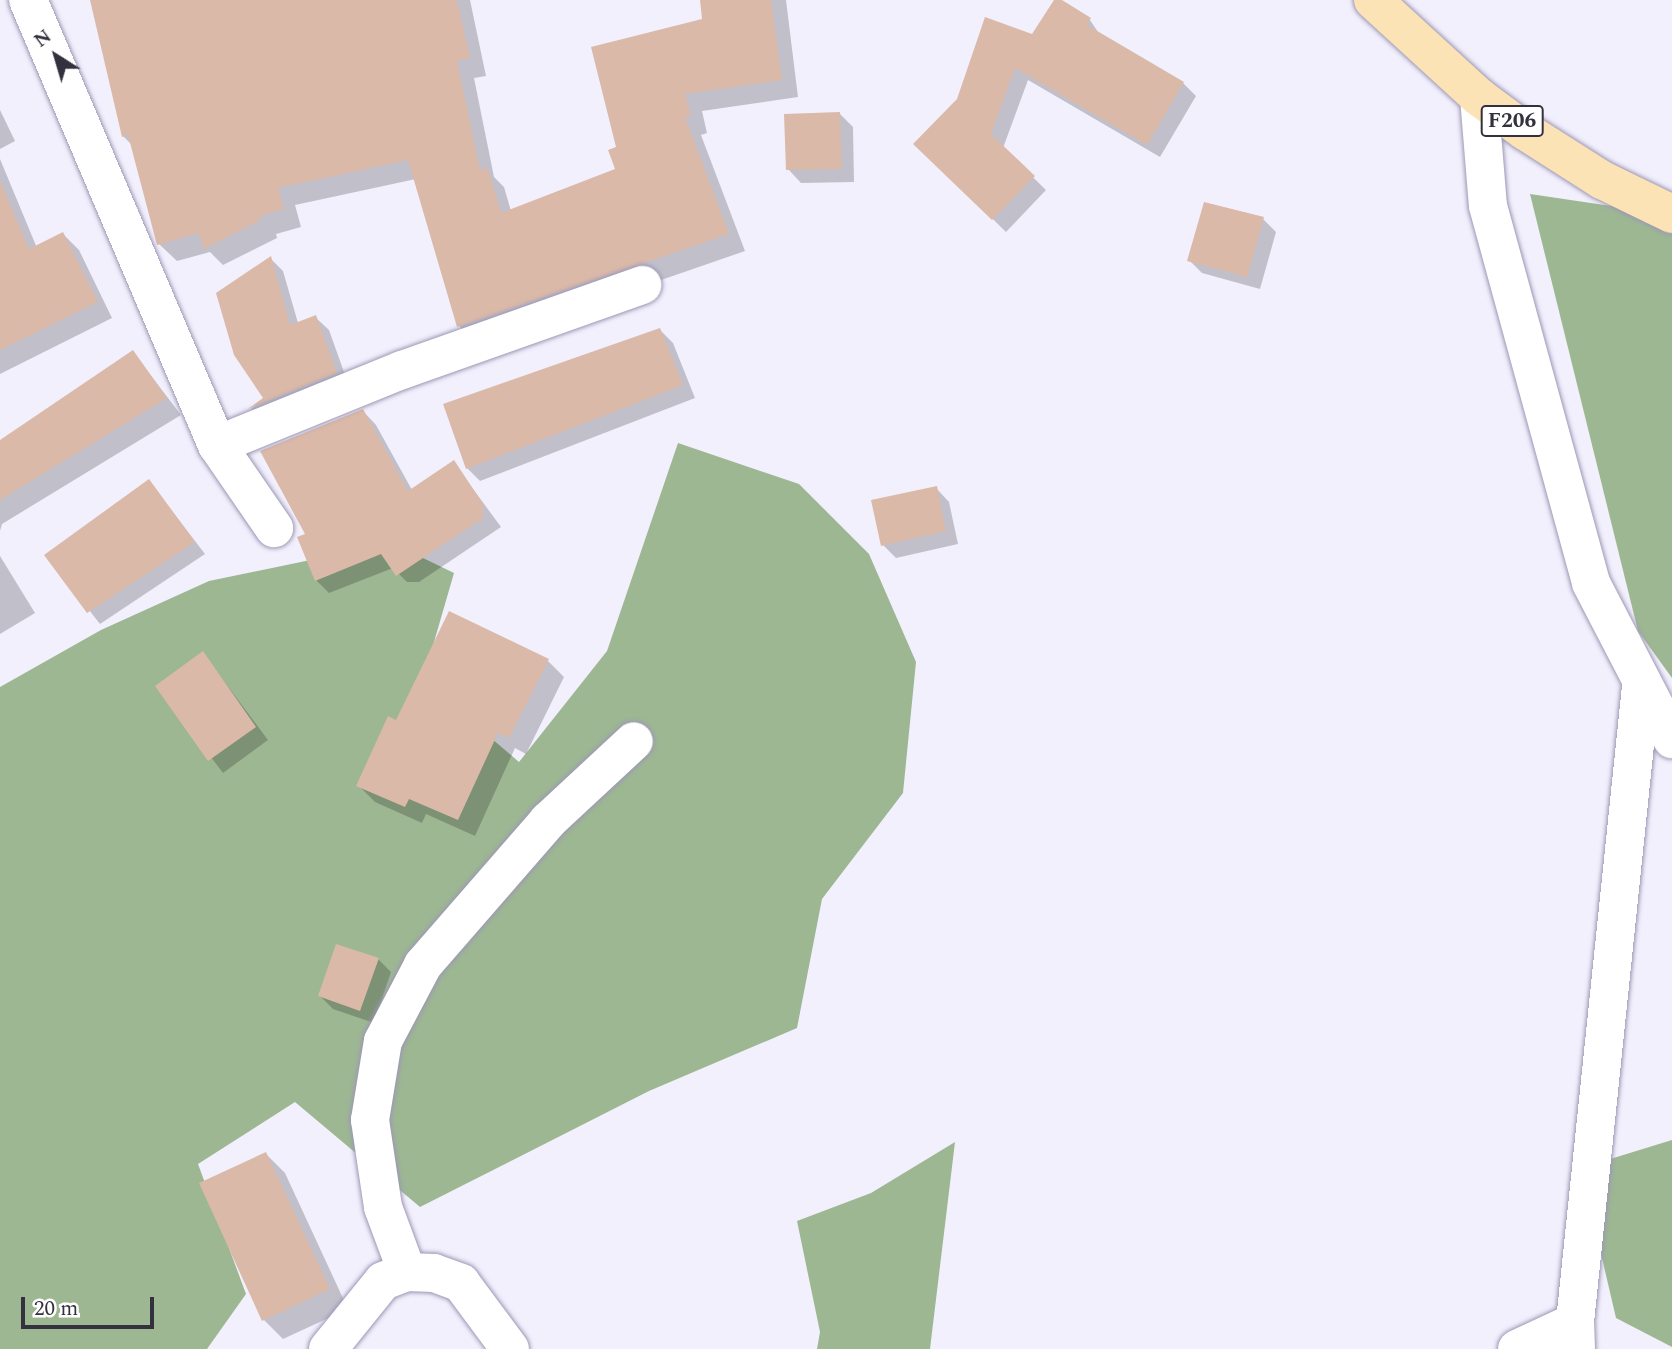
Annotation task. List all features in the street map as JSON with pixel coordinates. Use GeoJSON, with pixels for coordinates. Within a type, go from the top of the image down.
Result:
{"type":"FeatureCollection","features":[{"type":"Feature","properties":{"kind":"main road","name":"F206"},"geometry":{"type":"LineString","coordinates":[[1373,0],[1479,97],[1602,180],[1672,214]]}},
{"type":"Feature","properties":{"kind":"street"},"geometry":{"type":"LineString","coordinates":[[27,0],[217,445],[274,528]]}},
{"type":"Feature","properties":{"kind":"street"},"geometry":{"type":"LineString","coordinates":[[1479,97],[1488,206],[1591,583],[1641,687],[1672,739]]}},
{"type":"Feature","properties":{"kind":"street"},"geometry":{"type":"LineString","coordinates":[[217,445],[402,370],[642,285]]}},
{"type":"Feature","properties":{"kind":"street"},"geometry":{"type":"LineString","coordinates":[[1517,1349],[1576,1335],[1641,687]]}},
{"type":"Feature","properties":{"kind":"street"},"geometry":{"type":"LineString","coordinates":[[407,1272],[383,1208],[369,1119],[383,1041],[423,965],[548,821],[634,741]]}},
{"type":"Feature","properties":{"kind":"street"},"geometry":{"type":"LineString","coordinates":[[328,1349],[383,1281],[407,1272],[434,1273],[461,1283],[510,1349]]}},
{"type":"Feature","properties":{"kind":"green space"},"geometry":{"type":"Polygon","coordinates":[[[1530,194],[1672,215],[1672,678],[1638,631],[1530,194]]]}},
{"type":"Feature","properties":{"kind":"green space"},"geometry":{"type":"Polygon","coordinates":[[[678,443],[799,484],[869,554],[916,662],[903,793],[822,899],[797,1028],[649,1091],[420,1207],[295,1102],[198,1164],[246,1294],[207,1349],[0,1349],[0,687],[101,630],[209,581],[392,543],[454,573],[423,680],[519,762],[607,651],[678,443]]]}},
{"type":"Feature","properties":{"kind":"green space"},"geometry":{"type":"Polygon","coordinates":[[[1672,1140],[1672,1347],[1616,1318],[1581,1168],[1672,1140]]]}},
{"type":"Feature","properties":{"kind":"green space"},"geometry":{"type":"Polygon","coordinates":[[[955,1142],[930,1349],[817,1349],[820,1332],[797,1221],[871,1193],[955,1142]]]}},
{"type":"Feature","properties":{"kind":"building"},"geometry":{"type":"Polygon","coordinates":[[[90,0],[457,0],[470,58],[457,61],[480,170],[487,167],[501,213],[615,169],[608,150],[616,147],[591,47],[702,19],[700,0],[771,0],[782,80],[685,94],[691,116],[685,117],[729,234],[457,327],[408,160],[278,188],[284,209],[259,216],[261,220],[204,249],[199,233],[157,245],[128,135],[122,137],[90,0]]]}},
{"type":"Feature","properties":{"kind":"building"},"geometry":{"type":"Polygon","coordinates":[[[1054,0],[1062,0],[1091,18],[1087,25],[1184,82],[1147,145],[1015,68],[991,134],[1035,176],[992,220],[913,144],[957,99],[985,17],[1032,34],[1054,0]]]}},
{"type":"Feature","properties":{"kind":"building"},"geometry":{"type":"Polygon","coordinates":[[[840,112],[842,169],[786,170],[784,114],[840,112]]]}},
{"type":"Feature","properties":{"kind":"building"},"geometry":{"type":"Polygon","coordinates":[[[0,181],[29,249],[63,232],[98,302],[0,350],[0,181]]]}},
{"type":"Feature","properties":{"kind":"building"},"geometry":{"type":"Polygon","coordinates":[[[1204,202],[1264,217],[1247,277],[1187,261],[1204,202]]]}},
{"type":"Feature","properties":{"kind":"building"},"geometry":{"type":"Polygon","coordinates":[[[271,256],[290,325],[316,315],[337,373],[248,409],[263,398],[234,355],[216,293],[271,256]]]}},
{"type":"Feature","properties":{"kind":"building"},"geometry":{"type":"Polygon","coordinates":[[[660,328],[683,385],[466,469],[443,404],[660,328]]]}},
{"type":"Feature","properties":{"kind":"building"},"geometry":{"type":"Polygon","coordinates":[[[133,350],[167,398],[0,500],[0,440],[133,350]]]}},
{"type":"Feature","properties":{"kind":"building"},"geometry":{"type":"Polygon","coordinates":[[[363,409],[408,491],[454,460],[483,504],[483,518],[396,576],[381,554],[315,581],[297,537],[305,534],[260,451],[363,409]]]}},
{"type":"Feature","properties":{"kind":"building"},"geometry":{"type":"Polygon","coordinates":[[[149,479],[195,542],[87,613],[44,555],[149,479]]]}},
{"type":"Feature","properties":{"kind":"building"},"geometry":{"type":"Polygon","coordinates":[[[937,486],[946,531],[881,546],[871,500],[937,486]]]}},
{"type":"Feature","properties":{"kind":"building"},"geometry":{"type":"Polygon","coordinates":[[[449,611],[549,659],[509,738],[498,733],[458,820],[409,799],[405,807],[356,786],[388,716],[396,720],[449,611]]]}},
{"type":"Feature","properties":{"kind":"building"},"geometry":{"type":"Polygon","coordinates":[[[203,651],[256,727],[208,761],[155,686],[203,651]]]}},
{"type":"Feature","properties":{"kind":"building"},"geometry":{"type":"Polygon","coordinates":[[[336,944],[379,958],[360,1011],[318,996],[336,944]]]}},
{"type":"Feature","properties":{"kind":"building"},"geometry":{"type":"Polygon","coordinates":[[[266,1152],[330,1289],[262,1321],[199,1183],[266,1152]]]}}]}
